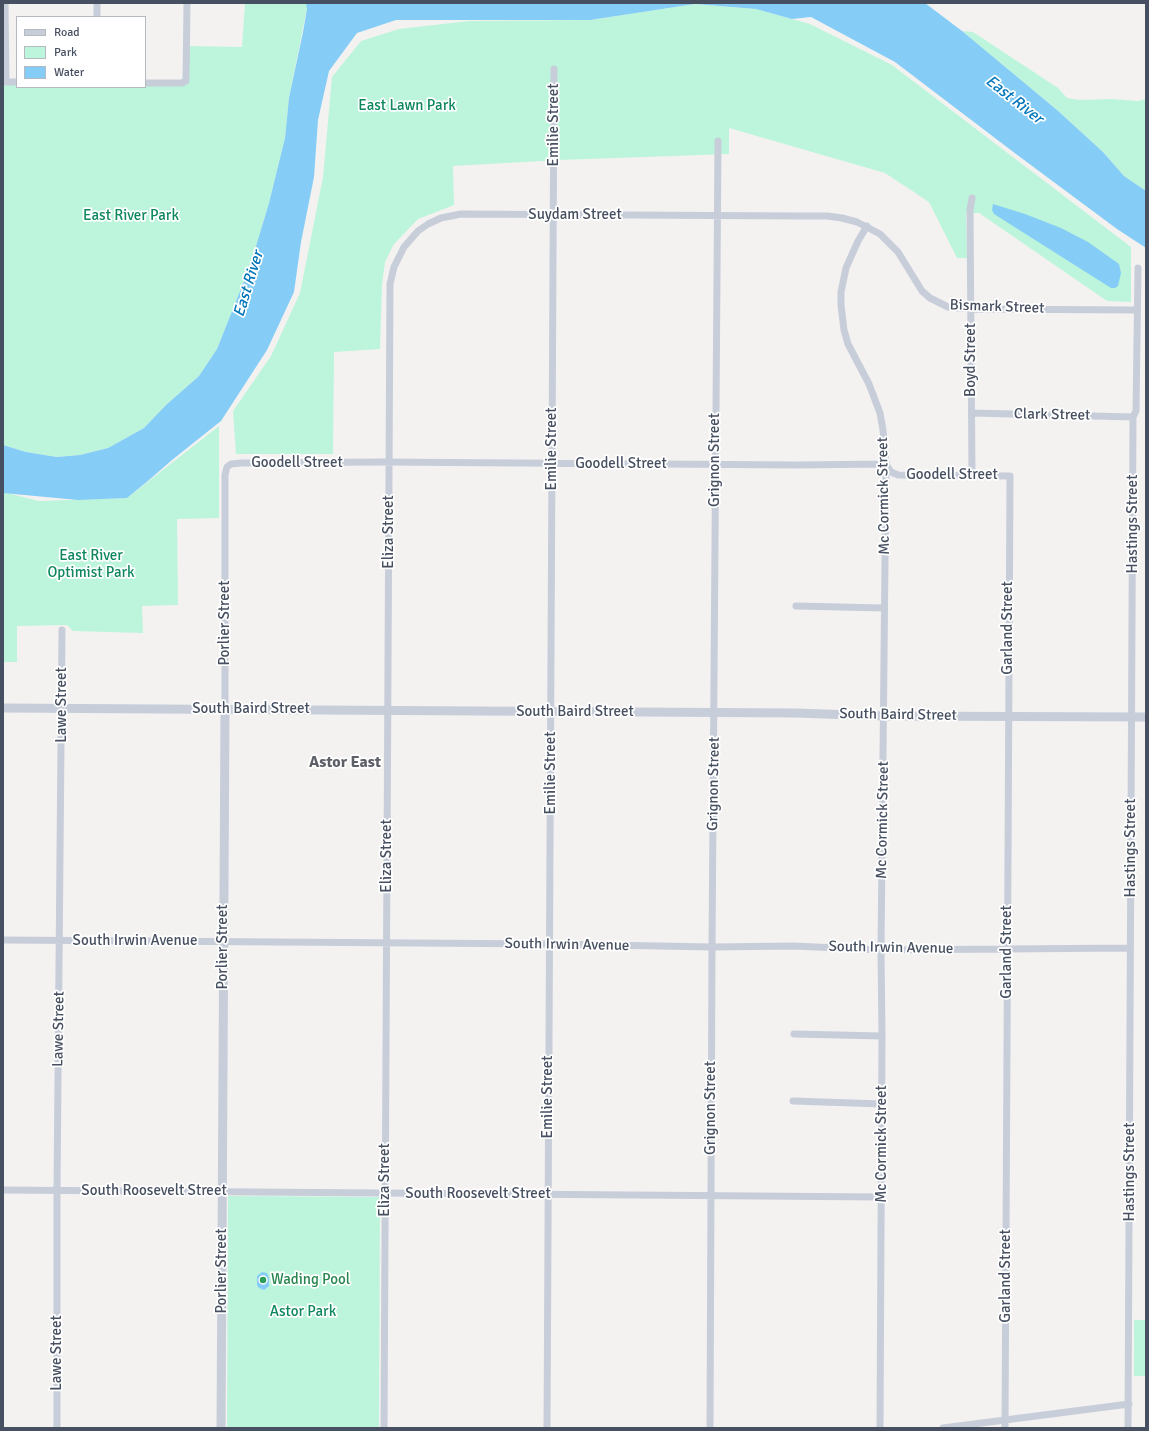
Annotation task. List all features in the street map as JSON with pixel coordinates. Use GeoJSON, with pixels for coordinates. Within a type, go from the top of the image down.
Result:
{"type":"FeatureCollection","features":[{"type":"Feature","properties":{"kind":"street"},"geometry":{"type":"LineString","coordinates":[[5,3],[4,82],[16,82]]}},
{"type":"Feature","properties":{"kind":"street"},"geometry":{"type":"LineString","coordinates":[[97,3],[97,16]]}},
{"type":"Feature","properties":{"kind":"street"},"geometry":{"type":"LineString","coordinates":[[146,83],[185,82],[186,3]]}},
{"type":"Feature","properties":{"kind":"street","name":"Emilie Street"},"geometry":{"type":"LineString","coordinates":[[547,1428],[554,69]]}},
{"type":"Feature","properties":{"kind":"street","name":"Grignon Street"},"geometry":{"type":"LineString","coordinates":[[710,1428],[718,141]]}},
{"type":"Feature","properties":{"kind":"street","name":"Boyd Street"},"geometry":{"type":"LineString","coordinates":[[972,198],[970,210],[972,475]]}},
{"type":"Feature","properties":{"kind":"street","name":"Suydam Street"},"geometry":{"type":"LineString","coordinates":[[390,284],[394,267],[404,247],[418,231],[441,218],[460,214],[798,216]]}},
{"type":"Feature","properties":{"kind":"street","name":"Bismark Street"},"geometry":{"type":"LineString","coordinates":[[798,216],[827,216],[842,218],[867,226],[880,234],[898,252],[917,284],[930,298],[948,307],[971,309],[1137,310]]}},
{"type":"Feature","properties":{"kind":"street","name":"Mc Cormick Street"},"geometry":{"type":"LineString","coordinates":[[867,226],[858,240],[846,268],[842,286],[841,305],[844,330],[848,344],[869,384],[880,414],[886,464],[881,950],[882,1197],[880,1428]]}},
{"type":"Feature","properties":{"kind":"street","name":"Hastings Street"},"geometry":{"type":"LineString","coordinates":[[1128,1428],[1133,418],[1136,411],[1138,268]]}},
{"type":"Feature","properties":{"kind":"street","name":"Eliza Street"},"geometry":{"type":"LineString","coordinates":[[384,1428],[390,284]]}},
{"type":"Feature","properties":{"kind":"street","name":"Clark Street"},"geometry":{"type":"LineString","coordinates":[[972,413],[1133,418]]}},
{"type":"Feature","properties":{"kind":"street","name":"Goodell Street"},"geometry":{"type":"LineString","coordinates":[[228,466],[235,463],[389,462],[886,464],[891,472],[898,475],[1010,476]]}},
{"type":"Feature","properties":{"kind":"street","name":"Porlier Street"},"geometry":{"type":"LineString","coordinates":[[221,1428],[225,475],[228,466]]}},
{"type":"Feature","properties":{"kind":"street","name":"Garland Street"},"geometry":{"type":"LineString","coordinates":[[1005,1428],[1010,476]]}},
{"type":"Feature","properties":{"kind":"street"},"geometry":{"type":"LineString","coordinates":[[796,606],[884,608]]}},
{"type":"Feature","properties":{"kind":"street","name":"Lawe Street"},"geometry":{"type":"LineString","coordinates":[[58,1428],[57,1190],[62,630]]}},
{"type":"Feature","properties":{"kind":"street","name":"South Baird Street"},"geometry":{"type":"LineString","coordinates":[[3,708],[795,713],[884,716],[1146,717]]}},
{"type":"Feature","properties":{"kind":"street","name":"South Irwin Avenue"},"geometry":{"type":"LineString","coordinates":[[3,940],[550,944],[712,947],[794,946],[881,950],[1130,948]]}},
{"type":"Feature","properties":{"kind":"street"},"geometry":{"type":"LineString","coordinates":[[794,1034],[882,1036]]}},
{"type":"Feature","properties":{"kind":"street"},"geometry":{"type":"LineString","coordinates":[[793,1101],[882,1104]]}},
{"type":"Feature","properties":{"kind":"street","name":"South Roosevelt Street"},"geometry":{"type":"LineString","coordinates":[[3,1190],[882,1197]]}},
{"type":"Feature","properties":{"kind":"street"},"geometry":{"type":"LineString","coordinates":[[944,1428],[1129,1404]]}},
{"type":"Feature","properties":{"kind":"green space","name":"East River Park"},"geometry":{"type":"Polygon","coordinates":[[[245,3],[308,3],[289,98],[285,138],[269,203],[250,266],[217,349],[199,376],[166,405],[144,428],[108,448],[80,455],[57,457],[26,452],[3,445],[3,82],[16,82],[16,88],[146,88],[146,83],[182,83],[186,46],[242,47],[245,3]]]}},
{"type":"Feature","properties":{"kind":"green space","name":"East Lawn Park"},"geometry":{"type":"Polygon","coordinates":[[[695,4],[756,9],[810,24],[892,65],[1131,247],[1131,302],[1107,301],[979,213],[966,213],[967,258],[957,258],[929,202],[885,173],[729,128],[729,154],[559,160],[453,166],[454,205],[418,219],[394,244],[385,262],[382,285],[380,349],[334,352],[333,454],[236,454],[233,411],[271,356],[300,293],[323,177],[332,77],[361,41],[399,29],[469,21],[590,20],[695,4]]]}},
{"type":"Feature","properties":{"kind":"green space"},"geometry":{"type":"Polygon","coordinates":[[[962,31],[973,32],[1058,88],[1067,98],[1079,100],[1111,99],[1138,101],[1146,99],[1146,191],[1124,176],[1103,152],[1057,110],[962,31]]]}},
{"type":"Feature","properties":{"kind":"green space","name":"East River Optimist Park"},"geometry":{"type":"Polygon","coordinates":[[[219,426],[219,518],[177,519],[178,605],[142,606],[143,633],[73,631],[67,625],[17,626],[17,662],[3,662],[3,492],[39,501],[127,498],[219,426]]]}},
{"type":"Feature","properties":{"kind":"green space","name":"Astor Park"},"geometry":{"type":"Polygon","coordinates":[[[228,1196],[380,1197],[379,1428],[227,1428],[228,1196]]]}},
{"type":"Feature","properties":{"kind":"green space"},"geometry":{"type":"Polygon","coordinates":[[[1134,1320],[1146,1320],[1146,1376],[1134,1376],[1134,1320]]]}},
{"type":"Feature","properties":{"kind":"water","name":"East River"},"geometry":{"type":"Polygon","coordinates":[[[306,3],[925,3],[962,31],[1057,110],[1103,152],[1124,176],[1146,191],[1146,248],[1117,229],[895,62],[811,17],[792,19],[756,9],[695,4],[590,20],[396,20],[357,33],[329,71],[318,120],[314,177],[301,242],[294,292],[267,350],[221,421],[127,498],[78,500],[3,493],[3,445],[26,452],[57,457],[80,455],[108,448],[144,428],[166,405],[199,376],[217,349],[250,266],[269,203],[285,138],[289,98],[303,32],[307,9],[306,3]]]}},
{"type":"Feature","properties":{"kind":"water"},"geometry":{"type":"Polygon","coordinates":[[[993,204],[1025,214],[1061,228],[1088,242],[1119,264],[1121,273],[1118,286],[1111,288],[994,214],[992,210],[993,204]]]}},
{"type":"Feature","properties":{"kind":"water","name":"Wading Pool"},"geometry":{"type":"Polygon","coordinates":[[[262,1272],[267,1273],[269,1278],[269,1286],[264,1290],[259,1288],[257,1285],[257,1276],[262,1272]]]}},
{"type":"Feature","properties":{"kind":"place","name":"Wading Pool"},"geometry":{"type":"Point","coordinates":[263,1280]}},
{"type":"Feature","properties":{"kind":"district","name":"Astor East"},"geometry":{"type":"Point","coordinates":[345,763]}}]}
